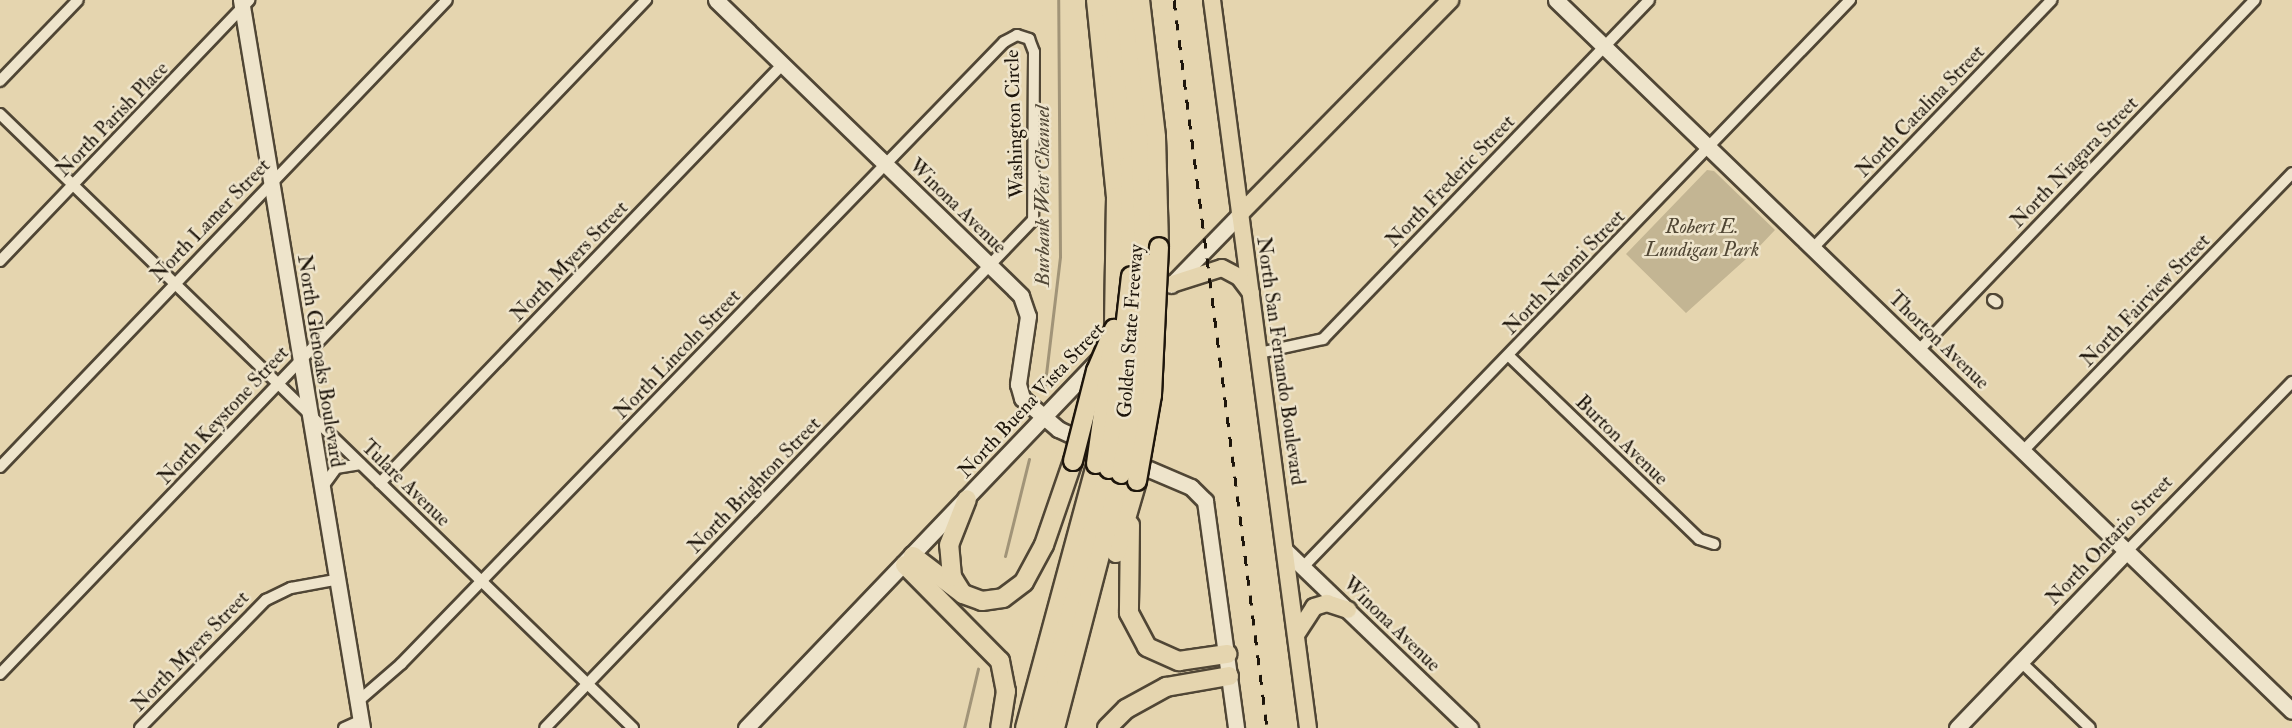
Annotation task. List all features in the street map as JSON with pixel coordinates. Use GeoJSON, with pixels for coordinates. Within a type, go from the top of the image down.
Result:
{"type":"FeatureCollection","features":[{"type":"Feature","properties":{"kind":"highway","name":"Golden State Freeway"},"geometry":{"type":"LineString","coordinates":[[1067,728],[1129,518],[1116,472],[1114,329],[1117,291],[1116,197],[1096,0]]}},
{"type":"Feature","properties":{"kind":"highway"},"geometry":{"type":"LineString","coordinates":[[1040,728],[1116,472],[1131,276],[1130,165],[1110,0]]}},
{"type":"Feature","properties":{"kind":"highway"},"geometry":{"type":"LineString","coordinates":[[1055,728],[1137,386],[1145,262],[1140,133],[1124,0]]}},
{"type":"Feature","properties":{"kind":"highway","name":"Golden State Freeway"},"geometry":{"type":"LineString","coordinates":[[1025,728],[1116,472],[1152,396],[1160,247],[1156,137],[1140,0]]}},
{"type":"Feature","properties":{"kind":"highway"},"geometry":{"type":"LineString","coordinates":[[909,560],[963,594],[982,601],[1003,598],[1024,582],[1048,535],[1073,461],[1096,371],[1114,329]]}},
{"type":"Feature","properties":{"kind":"highway"},"geometry":{"type":"LineString","coordinates":[[963,594],[952,577],[949,545],[967,499]]}},
{"type":"Feature","properties":{"kind":"highway"},"geometry":{"type":"LineString","coordinates":[[1129,518],[1126,588],[1135,631],[1163,657],[1179,661],[1227,654]]}},
{"type":"Feature","properties":{"kind":"highway"},"geometry":{"type":"LineString","coordinates":[[909,560],[1000,661],[1006,691],[1000,728]]}},
{"type":"Feature","properties":{"kind":"highway"},"geometry":{"type":"LineString","coordinates":[[1107,728],[1126,709],[1166,687],[1229,676]]}},
{"type":"Feature","properties":{"kind":"main road","name":"North San Fernando Boulevard"},"geometry":{"type":"LineString","coordinates":[[1212,0],[1308,728]]}},
{"type":"Feature","properties":{"kind":"main road","name":"North Buena Vista Street"},"geometry":{"type":"LineString","coordinates":[[1240,214],[1449,0]]}},
{"type":"Feature","properties":{"kind":"main road"},"geometry":{"type":"LineString","coordinates":[[1172,284],[1222,268],[1239,277],[1252,296]]}},
{"type":"Feature","properties":{"kind":"main road"},"geometry":{"type":"LineString","coordinates":[[1296,636],[1314,607],[1328,603],[1348,610]]}},
{"type":"Feature","properties":{"kind":"street"},"geometry":{"type":"LineString","coordinates":[[0,81],[78,0]]}},
{"type":"Feature","properties":{"kind":"street","name":"North Lamer Street"},"geometry":{"type":"LineString","coordinates":[[0,467],[447,0]]}},
{"type":"Feature","properties":{"kind":"street","name":"North Keystone Street"},"geometry":{"type":"LineString","coordinates":[[0,674],[646,0]]}},
{"type":"Feature","properties":{"kind":"street","name":"Winona Avenue"},"geometry":{"type":"LineString","coordinates":[[716,0],[1027,305],[1018,384],[1026,404],[1062,432],[1191,488],[1205,501],[1227,654]]}},
{"type":"Feature","properties":{"kind":"street","name":"Thorton Avenue"},"geometry":{"type":"LineString","coordinates":[[1556,0],[2292,711]]}},
{"type":"Feature","properties":{"kind":"street","name":"North Frederic Street"},"geometry":{"type":"LineString","coordinates":[[1259,352],[1323,339],[1649,0]]}},
{"type":"Feature","properties":{"kind":"street","name":"North Naomi Street"},"geometry":{"type":"LineString","coordinates":[[1304,567],[1850,0]]}},
{"type":"Feature","properties":{"kind":"street","name":"North Catalina Street"},"geometry":{"type":"LineString","coordinates":[[1813,248],[2052,0]]}},
{"type":"Feature","properties":{"kind":"street","name":"North Niagara Street"},"geometry":{"type":"LineString","coordinates":[[1919,350],[2255,0]]}},
{"type":"Feature","properties":{"kind":"street","name":"North Glenoaks Boulevard"},"geometry":{"type":"LineString","coordinates":[[244,2],[270,183],[361,724]]}},
{"type":"Feature","properties":{"kind":"street","name":"North Parish Place"},"geometry":{"type":"LineString","coordinates":[[0,261],[244,2]]}},
{"type":"Feature","properties":{"kind":"street","name":"North Lincoln Street"},"geometry":{"type":"LineString","coordinates":[[356,703],[378,688],[482,582],[1004,42],[1025,36]]}},
{"type":"Feature","properties":{"kind":"street","name":"Washington Circle"},"geometry":{"type":"LineString","coordinates":[[989,266],[1035,213],[1034,52],[1025,36]]}},
{"type":"Feature","properties":{"kind":"street","name":"North Myers Street"},"geometry":{"type":"LineString","coordinates":[[380,483],[783,64]]}},
{"type":"Feature","properties":{"kind":"street","name":"Tulare Avenue"},"geometry":{"type":"LineString","coordinates":[[0,114],[176,282],[633,728]]}},
{"type":"Feature","properties":{"kind":"street","name":"North Fairview Street"},"geometry":{"type":"LineString","coordinates":[[2023,451],[2292,173]]}},
{"type":"Feature","properties":{"kind":"street","name":"North Buena Vista Street"},"geometry":{"type":"LineString","coordinates":[[746,728],[1240,214]]}},
{"type":"Feature","properties":{"kind":"street","name":"North Brighton Street"},"geometry":{"type":"LineString","coordinates":[[545,728],[989,266]]}},
{"type":"Feature","properties":{"kind":"street","name":"Burton Avenue"},"geometry":{"type":"LineString","coordinates":[[1509,356],[1698,538],[1714,544]]}},
{"type":"Feature","properties":{"kind":"street","name":"North Ontario Street"},"geometry":{"type":"LineString","coordinates":[[1957,728],[2292,382]]}},
{"type":"Feature","properties":{"kind":"street"},"geometry":{"type":"LineString","coordinates":[[321,489],[340,465],[360,464]]}},
{"type":"Feature","properties":{"kind":"street","name":"Winona Avenue"},"geometry":{"type":"LineString","coordinates":[[1285,550],[1470,728]]}},
{"type":"Feature","properties":{"kind":"street","name":"North Myers Street"},"geometry":{"type":"LineString","coordinates":[[140,728],[266,600],[291,588],[335,580]]}},
{"type":"Feature","properties":{"kind":"street"},"geometry":{"type":"LineString","coordinates":[[1227,654],[1236,728]]}},
{"type":"Feature","properties":{"kind":"street"},"geometry":{"type":"LineString","coordinates":[[2021,662],[2090,728]]}},
{"type":"Feature","properties":{"kind":"street"},"geometry":{"type":"LineString","coordinates":[[344,728],[361,724]]}},
{"type":"Feature","properties":{"kind":"green space","name":"Robert E. Lundigan Park"},"geometry":{"type":"Polygon","coordinates":[[[1707,170],[1714,171],[1775,230],[1755,251],[1750,247],[1742,254],[1746,259],[1686,313],[1626,254],[1707,170]]]}},
{"type":"Feature","properties":{"kind":"waterway","name":"Burbank West Channel"},"geometry":{"type":"LineString","coordinates":[[1044,391],[1060,256],[1058,0]]}},
{"type":"Feature","properties":{"kind":"waterway","name":"Burbank West Channel"},"geometry":{"type":"LineString","coordinates":[[1005,556],[1029,459]]}},
{"type":"Feature","properties":{"kind":"waterway","name":"Burbank West Channel"},"geometry":{"type":"LineString","coordinates":[[964,728],[978,669]]}},
{"type":"Feature","properties":{"kind":"railway"},"geometry":{"type":"LineString","coordinates":[[1174,0],[1267,728]]}}]}
